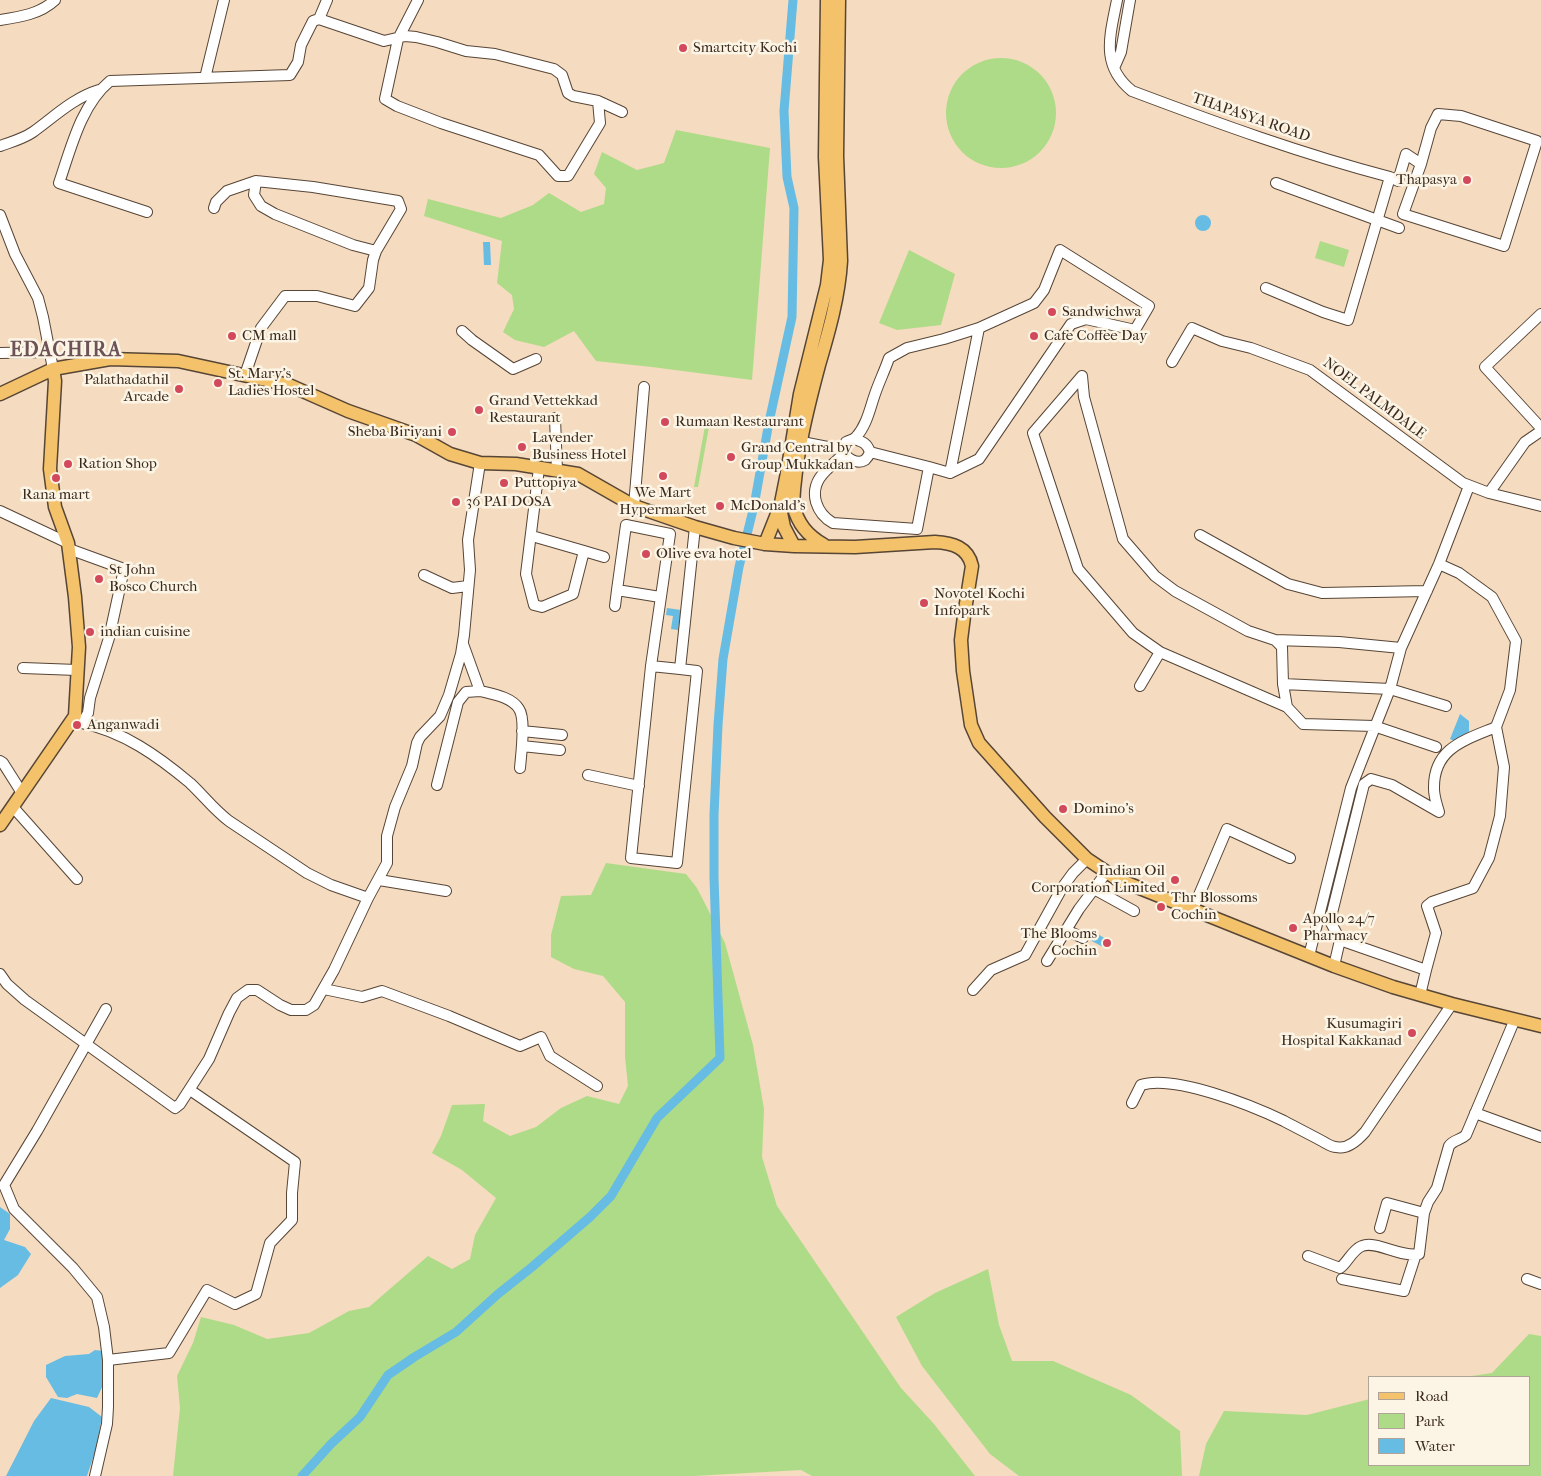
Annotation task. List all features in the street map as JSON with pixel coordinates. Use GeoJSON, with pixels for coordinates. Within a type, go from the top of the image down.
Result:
{"type":"FeatureCollection","features":[{"type":"Feature","properties":{"kind":"main road"},"geometry":{"type":"LineString","coordinates":[[826,546],[812,538],[803,528],[794,505],[830,260],[825,157],[827,0]]}},
{"type":"Feature","properties":{"kind":"main road"},"geometry":{"type":"LineString","coordinates":[[763,543],[780,508],[800,394],[816,354],[838,288],[841,260],[837,156],[839,0]]}},
{"type":"Feature","properties":{"kind":"main road"},"geometry":{"type":"LineString","coordinates":[[0,394],[52,369],[110,359],[178,361],[289,385],[348,411],[416,435],[450,454],[480,463],[516,464],[578,474],[634,506],[695,528],[734,538],[794,546],[855,547],[947,542],[966,551],[971,558],[972,566],[964,616],[962,651],[971,725],[979,743],[1007,776],[1087,859],[1117,879],[1334,966],[1420,995],[1541,1026]]}},
{"type":"Feature","properties":{"kind":"main road"},"geometry":{"type":"LineString","coordinates":[[5,815],[79,719],[77,670],[79,647],[76,597],[68,546],[55,507],[50,469],[55,380],[52,369]]}},
{"type":"Feature","properties":{"kind":"main road"},"geometry":{"type":"LineString","coordinates":[[780,508],[784,527],[794,546]]}},
{"type":"Feature","properties":{"kind":"street"},"geometry":{"type":"LineString","coordinates":[[0,20],[24,17],[48,6],[55,0]]}},
{"type":"Feature","properties":{"kind":"street"},"geometry":{"type":"LineString","coordinates":[[205,78],[224,0]]}},
{"type":"Feature","properties":{"kind":"street"},"geometry":{"type":"LineString","coordinates":[[319,19],[327,0]]}},
{"type":"Feature","properties":{"kind":"street"},"geometry":{"type":"LineString","coordinates":[[418,0],[398,39],[385,99],[397,106],[441,123],[539,155],[558,176],[568,176],[600,123],[598,101]]}},
{"type":"Feature","properties":{"kind":"street","name":"THAPASYA ROAD"},"geometry":{"type":"LineString","coordinates":[[1117,0],[1109,52],[1114,68],[1122,83],[1132,91],[1213,122],[1333,162],[1390,177]]}},
{"type":"Feature","properties":{"kind":"street"},"geometry":{"type":"LineString","coordinates":[[1114,68],[1120,52],[1130,0]]}},
{"type":"Feature","properties":{"kind":"street"},"geometry":{"type":"LineString","coordinates":[[147,212],[59,183],[80,124],[99,90],[110,81],[290,75],[298,62],[302,45],[313,21],[319,19],[384,41],[405,36],[416,37],[466,51],[495,54],[554,69],[562,75],[568,93],[573,96],[598,101],[622,112]]}},
{"type":"Feature","properties":{"kind":"street"},"geometry":{"type":"LineString","coordinates":[[0,146],[31,134],[71,103],[99,90]]}},
{"type":"Feature","properties":{"kind":"street"},"geometry":{"type":"LineString","coordinates":[[1438,114],[1461,116],[1537,141],[1504,246],[1403,214],[1421,164],[1438,114]]}},
{"type":"Feature","properties":{"kind":"street"},"geometry":{"type":"LineString","coordinates":[[1266,288],[1323,312],[1348,320],[1390,177],[1398,181],[1406,154],[1421,164]]}},
{"type":"Feature","properties":{"kind":"street"},"geometry":{"type":"LineString","coordinates":[[214,208],[216,202],[227,191],[256,181],[313,187],[398,201],[401,209],[372,260],[369,288],[355,306],[317,296],[285,296],[262,328],[245,375]]}},
{"type":"Feature","properties":{"kind":"street"},"geometry":{"type":"LineString","coordinates":[[256,181],[254,196],[261,206],[283,218],[376,251]]}},
{"type":"Feature","properties":{"kind":"street"},"geometry":{"type":"LineString","coordinates":[[1276,183],[1399,228]]}},
{"type":"Feature","properties":{"kind":"street"},"geometry":{"type":"LineString","coordinates":[[0,214],[14,254],[38,298],[52,369]]}},
{"type":"Feature","properties":{"kind":"street"},"geometry":{"type":"LineString","coordinates":[[870,452],[929,467],[950,473],[979,459],[1071,324],[1086,319],[1136,330],[1149,306],[1060,250],[1044,290],[1034,303],[979,328],[907,348],[889,358],[875,393],[871,410],[861,430],[854,439],[846,442],[843,452],[822,474],[814,493],[824,518],[833,523],[918,528],[929,467]]}},
{"type":"Feature","properties":{"kind":"street"},"geometry":{"type":"LineString","coordinates":[[1489,493],[1525,442],[1541,430],[1485,368],[1541,314]]}},
{"type":"Feature","properties":{"kind":"street"},"geometry":{"type":"LineString","coordinates":[[950,473],[979,328]]}},
{"type":"Feature","properties":{"kind":"street","name":"NOEL PALMDALE"},"geometry":{"type":"LineString","coordinates":[[1172,362],[1192,328],[1222,341],[1251,348],[1310,370],[1427,458],[1470,486],[1489,493],[1541,506]]}},
{"type":"Feature","properties":{"kind":"street"},"geometry":{"type":"LineString","coordinates":[[462,331],[513,370],[536,359]]}},
{"type":"Feature","properties":{"kind":"street"},"geometry":{"type":"LineString","coordinates":[[0,353],[49,352]]}},
{"type":"Feature","properties":{"kind":"street"},"geometry":{"type":"LineString","coordinates":[[1401,648],[1338,642],[1274,640],[1248,631],[1175,591],[1155,576],[1123,539],[1084,397],[1082,376],[1033,433],[1078,569],[1133,633],[1160,652],[1287,707],[1303,724],[1374,726],[1436,747]]}},
{"type":"Feature","properties":{"kind":"street"},"geometry":{"type":"LineString","coordinates":[[634,506],[644,387]]}},
{"type":"Feature","properties":{"kind":"street"},"geometry":{"type":"LineString","coordinates":[[555,418],[557,471]]}},
{"type":"Feature","properties":{"kind":"street"},"geometry":{"type":"LineString","coordinates":[[854,439],[868,446],[870,452]]}},
{"type":"Feature","properties":{"kind":"street"},"geometry":{"type":"LineString","coordinates":[[802,442],[843,452],[849,459],[858,462],[865,460],[870,452]]}},
{"type":"Feature","properties":{"kind":"street"},"geometry":{"type":"LineString","coordinates":[[0,974],[7,984],[25,1000],[175,1108],[190,1090],[209,1059],[237,998],[248,990],[258,990],[291,1010],[306,1010],[314,1005],[324,989],[387,863],[386,842],[391,820],[412,766],[417,743],[420,737],[440,716],[449,695],[463,643],[470,570],[468,540],[480,463]]}},
{"type":"Feature","properties":{"kind":"street"},"geometry":{"type":"LineString","coordinates":[[539,468],[526,574],[534,605],[542,607],[573,594],[584,551]]}},
{"type":"Feature","properties":{"kind":"street"},"geometry":{"type":"LineString","coordinates":[[1309,956],[1351,788],[1390,689],[1401,648],[1439,564],[1470,486]]}},
{"type":"Feature","properties":{"kind":"street"},"geometry":{"type":"LineString","coordinates":[[0,512],[68,546],[124,569],[109,638],[90,698],[88,713],[79,719]]}},
{"type":"Feature","properties":{"kind":"street"},"geometry":{"type":"LineString","coordinates":[[615,606],[626,525],[670,534],[651,666],[631,858],[677,864],[697,671],[651,666]]}},
{"type":"Feature","properties":{"kind":"street"},"geometry":{"type":"LineString","coordinates":[[680,669],[695,528]]}},
{"type":"Feature","properties":{"kind":"street"},"geometry":{"type":"LineString","coordinates":[[1200,535],[1288,584],[1322,593],[1427,591]]}},
{"type":"Feature","properties":{"kind":"street"},"geometry":{"type":"LineString","coordinates":[[532,536],[604,557]]}},
{"type":"Feature","properties":{"kind":"street"},"geometry":{"type":"LineString","coordinates":[[1420,995],[1436,933],[1427,906],[1432,902],[1473,888],[1489,858],[1500,816],[1504,767],[1496,727],[1510,690],[1516,641],[1492,597],[1459,573],[1439,564]]}},
{"type":"Feature","properties":{"kind":"street"},"geometry":{"type":"LineString","coordinates":[[424,575],[452,588],[468,586]]}},
{"type":"Feature","properties":{"kind":"street"},"geometry":{"type":"LineString","coordinates":[[617,590],[660,597]]}},
{"type":"Feature","properties":{"kind":"street"},"geometry":{"type":"LineString","coordinates":[[1274,640],[1282,647],[1283,684],[1287,707]]}},
{"type":"Feature","properties":{"kind":"street"},"geometry":{"type":"LineString","coordinates":[[463,643],[480,691]]}},
{"type":"Feature","properties":{"kind":"street"},"geometry":{"type":"LineString","coordinates":[[1140,686],[1160,652]]}},
{"type":"Feature","properties":{"kind":"street"},"geometry":{"type":"LineString","coordinates":[[23,668],[77,670]]}},
{"type":"Feature","properties":{"kind":"street"},"geometry":{"type":"LineString","coordinates":[[1283,684],[1390,689],[1446,706]]}},
{"type":"Feature","properties":{"kind":"street"},"geometry":{"type":"LineString","coordinates":[[437,785],[458,702],[466,692],[480,691],[505,698],[519,708],[522,717],[520,768]]}},
{"type":"Feature","properties":{"kind":"street"},"geometry":{"type":"LineString","coordinates":[[79,719],[126,737],[190,784],[219,814],[307,874],[368,898]]}},
{"type":"Feature","properties":{"kind":"street"},"geometry":{"type":"LineString","coordinates":[[1334,966],[1340,940],[1330,921],[1364,784],[1371,778],[1392,785],[1439,812],[1434,789],[1438,763],[1456,743],[1496,727]]}},
{"type":"Feature","properties":{"kind":"street"},"geometry":{"type":"LineString","coordinates":[[522,730],[562,735]]}},
{"type":"Feature","properties":{"kind":"street"},"geometry":{"type":"LineString","coordinates":[[522,746],[560,750]]}},
{"type":"Feature","properties":{"kind":"street"},"geometry":{"type":"LineString","coordinates":[[0,762],[3,763],[22,794]]}},
{"type":"Feature","properties":{"kind":"street"},"geometry":{"type":"LineString","coordinates":[[588,775],[639,786]]}},
{"type":"Feature","properties":{"kind":"street"},"geometry":{"type":"LineString","coordinates":[[5,815],[77,879]]}},
{"type":"Feature","properties":{"kind":"street"},"geometry":{"type":"LineString","coordinates":[[1193,909],[1227,829],[1290,858]]}},
{"type":"Feature","properties":{"kind":"street"},"geometry":{"type":"LineString","coordinates":[[973,990],[991,970],[1025,955],[1062,888],[1087,859]]}},
{"type":"Feature","properties":{"kind":"street"},"geometry":{"type":"LineString","coordinates":[[1047,961],[1106,873]]}},
{"type":"Feature","properties":{"kind":"street"},"geometry":{"type":"LineString","coordinates":[[379,880],[446,891]]}},
{"type":"Feature","properties":{"kind":"street"},"geometry":{"type":"LineString","coordinates":[[1094,889],[1134,911]]}},
{"type":"Feature","properties":{"kind":"street"},"geometry":{"type":"LineString","coordinates":[[1066,930],[1083,938]]}},
{"type":"Feature","properties":{"kind":"street"},"geometry":{"type":"LineString","coordinates":[[1340,940],[1426,970]]}},
{"type":"Feature","properties":{"kind":"street"},"geometry":{"type":"LineString","coordinates":[[324,989],[362,997],[382,991],[449,1016],[520,1046],[541,1037],[550,1056],[597,1086]]}},
{"type":"Feature","properties":{"kind":"street"},"geometry":{"type":"LineString","coordinates":[[1132,1103],[1141,1084],[1164,1082],[1236,1100],[1336,1148],[1348,1145],[1355,1142],[1365,1132],[1452,1004]]}},
{"type":"Feature","properties":{"kind":"street"},"geometry":{"type":"LineString","coordinates":[[95,1476],[107,1424],[108,1360],[104,1327],[97,1298],[74,1268],[14,1209],[4,1185],[87,1045],[106,1009]]}},
{"type":"Feature","properties":{"kind":"street"},"geometry":{"type":"LineString","coordinates":[[1342,1279],[1404,1291],[1416,1254],[1420,1251],[1424,1213],[1428,1202],[1437,1188],[1449,1146],[1466,1135],[1515,1019]]}},
{"type":"Feature","properties":{"kind":"street"},"geometry":{"type":"LineString","coordinates":[[108,1360],[169,1353],[207,1290],[235,1304],[256,1294],[270,1243],[292,1220],[295,1162],[190,1090]]}},
{"type":"Feature","properties":{"kind":"street"},"geometry":{"type":"LineString","coordinates":[[1475,1113],[1541,1137]]}},
{"type":"Feature","properties":{"kind":"street"},"geometry":{"type":"LineString","coordinates":[[1380,1228],[1387,1203],[1424,1213]]}},
{"type":"Feature","properties":{"kind":"street"},"geometry":{"type":"LineString","coordinates":[[1308,1256],[1340,1268],[1362,1246],[1370,1245],[1406,1254],[1416,1254]]}},
{"type":"Feature","properties":{"kind":"street"},"geometry":{"type":"LineString","coordinates":[[1527,1279],[1541,1284]]}},
{"type":"Feature","properties":{"kind":"green space"},"geometry":{"type":"Polygon","coordinates":[[[1001,58],[1012,59],[1022,63],[1040,74],[1051,92],[1055,102],[1055,124],[1051,134],[1040,152],[1022,163],[1012,167],[1001,168],[990,167],[980,163],[962,152],[951,134],[947,124],[946,113],[947,102],[951,92],[962,74],[980,63],[990,59],[1001,58]]]}},
{"type":"Feature","properties":{"kind":"green space"},"geometry":{"type":"Polygon","coordinates":[[[676,130],[770,148],[752,380],[596,361],[574,331],[544,347],[515,340],[503,332],[514,309],[512,295],[497,283],[502,241],[424,216],[428,199],[501,218],[533,205],[549,193],[581,212],[604,204],[606,188],[594,174],[602,152],[637,170],[664,163],[676,130]]]}},
{"type":"Feature","properties":{"kind":"green space"},"geometry":{"type":"Polygon","coordinates":[[[1320,241],[1349,250],[1344,267],[1315,258],[1320,241]]]}},
{"type":"Feature","properties":{"kind":"green space"},"geometry":{"type":"Polygon","coordinates":[[[909,250],[955,274],[941,325],[897,330],[879,323],[909,250]]]}},
{"type":"Feature","properties":{"kind":"green space"},"geometry":{"type":"Polygon","coordinates":[[[705,426],[709,427],[698,487],[694,487],[705,426]]]}},
{"type":"Feature","properties":{"kind":"green space"},"geometry":{"type":"Polygon","coordinates":[[[606,863],[686,874],[697,888],[725,943],[753,1045],[764,1109],[762,1157],[777,1206],[901,1388],[934,1424],[975,1476],[812,1476],[801,1470],[694,1476],[173,1476],[180,1408],[177,1376],[193,1343],[201,1317],[234,1325],[267,1339],[309,1333],[349,1311],[369,1307],[428,1256],[452,1269],[470,1259],[475,1235],[496,1198],[462,1170],[432,1153],[441,1136],[452,1105],[485,1104],[483,1121],[510,1136],[536,1127],[561,1108],[587,1096],[619,1104],[628,1086],[625,1057],[625,1002],[603,976],[574,969],[551,957],[551,935],[561,896],[591,895],[606,863]]]}},
{"type":"Feature","properties":{"kind":"green space"},"geometry":{"type":"Polygon","coordinates":[[[988,1269],[999,1325],[1012,1361],[1053,1361],[1131,1395],[1180,1431],[1182,1476],[1019,1476],[990,1454],[922,1366],[896,1317],[935,1293],[988,1269]]]}},
{"type":"Feature","properties":{"kind":"green space"},"geometry":{"type":"Polygon","coordinates":[[[1529,1334],[1541,1336],[1541,1476],[1199,1476],[1206,1444],[1224,1411],[1307,1415],[1368,1400],[1368,1466],[1531,1466],[1531,1376],[1472,1376],[1492,1373],[1529,1334]]]}},
{"type":"Feature","properties":{"kind":"water"},"geometry":{"type":"Polygon","coordinates":[[[1200,215],[1206,215],[1211,220],[1209,229],[1200,231],[1195,226],[1195,220],[1200,215]]]}},
{"type":"Feature","properties":{"kind":"water"},"geometry":{"type":"Polygon","coordinates":[[[483,242],[490,242],[491,265],[484,265],[483,242]]]}},
{"type":"Feature","properties":{"kind":"water"},"geometry":{"type":"Polygon","coordinates":[[[667,608],[681,610],[678,630],[671,629],[673,616],[666,615],[667,608]]]}},
{"type":"Feature","properties":{"kind":"water"},"geometry":{"type":"Polygon","coordinates":[[[1460,714],[1469,721],[1469,732],[1454,741],[1450,739],[1460,714]]]}},
{"type":"Feature","properties":{"kind":"water"},"geometry":{"type":"Polygon","coordinates":[[[1093,931],[1109,941],[1105,948],[1088,939],[1093,931]]]}},
{"type":"Feature","properties":{"kind":"water"},"geometry":{"type":"Polygon","coordinates":[[[0,1207],[10,1214],[10,1229],[4,1240],[25,1247],[31,1254],[18,1275],[0,1288],[0,1207]]]}},
{"type":"Feature","properties":{"kind":"water"},"geometry":{"type":"Polygon","coordinates":[[[95,1350],[103,1351],[104,1383],[97,1398],[77,1394],[67,1398],[58,1397],[46,1377],[46,1365],[65,1356],[89,1354],[95,1350]]]}},
{"type":"Feature","properties":{"kind":"water"},"geometry":{"type":"Polygon","coordinates":[[[51,1398],[89,1407],[102,1417],[96,1449],[87,1476],[6,1476],[34,1421],[51,1398]]]}},
{"type":"Feature","properties":{"kind":"waterway"},"geometry":{"type":"LineString","coordinates":[[411,1359],[456,1332],[590,1217],[611,1196],[657,1118],[720,1058],[714,877],[714,815],[718,725],[723,659],[739,567],[754,506],[769,422],[792,317],[794,208],[787,177],[784,111],[793,0]]}},
{"type":"Feature","properties":{"kind":"waterway"},"geometry":{"type":"LineString","coordinates":[[302,1476],[331,1444],[360,1417],[388,1375],[413,1358]]}},
{"type":"Feature","properties":{"kind":"place","name":"Smartcity Kochi"},"geometry":{"type":"Point","coordinates":[683,48]}},
{"type":"Feature","properties":{"kind":"place","name":"Thapasya"},"geometry":{"type":"Point","coordinates":[1467,180]}},
{"type":"Feature","properties":{"kind":"place","name":"Sandwichwa"},"geometry":{"type":"Point","coordinates":[1052,312]}},
{"type":"Feature","properties":{"kind":"place","name":"CM mall"},"geometry":{"type":"Point","coordinates":[232,336]}},
{"type":"Feature","properties":{"kind":"place","name":"Cafe Coffee Day"},"geometry":{"type":"Point","coordinates":[1034,336]}},
{"type":"Feature","properties":{"kind":"place","name":"St. Mary's Ladies Hostel"},"geometry":{"type":"Point","coordinates":[218,383]}},
{"type":"Feature","properties":{"kind":"place","name":"Palathadathil Arcade"},"geometry":{"type":"Point","coordinates":[179,389]}},
{"type":"Feature","properties":{"kind":"place","name":"Grand Vettekkad Restaurant"},"geometry":{"type":"Point","coordinates":[479,410]}},
{"type":"Feature","properties":{"kind":"place","name":"Rumaan Restaurant"},"geometry":{"type":"Point","coordinates":[665,422]}},
{"type":"Feature","properties":{"kind":"place","name":"Sheba Biriyani"},"geometry":{"type":"Point","coordinates":[452,432]}},
{"type":"Feature","properties":{"kind":"place","name":"Lavender Business Hotel"},"geometry":{"type":"Point","coordinates":[522,447]}},
{"type":"Feature","properties":{"kind":"place","name":"Grand Central by Group Mukkadan"},"geometry":{"type":"Point","coordinates":[731,457]}},
{"type":"Feature","properties":{"kind":"place","name":"Ration Shop"},"geometry":{"type":"Point","coordinates":[68,464]}},
{"type":"Feature","properties":{"kind":"place","name":"We Mart Hypermarket"},"geometry":{"type":"Point","coordinates":[663,476]}},
{"type":"Feature","properties":{"kind":"place","name":"Rana mart"},"geometry":{"type":"Point","coordinates":[56,478]}},
{"type":"Feature","properties":{"kind":"place","name":"Puttopiya"},"geometry":{"type":"Point","coordinates":[504,483]}},
{"type":"Feature","properties":{"kind":"place","name":"36 PAI DOSA"},"geometry":{"type":"Point","coordinates":[456,502]}},
{"type":"Feature","properties":{"kind":"place","name":"McDonald's"},"geometry":{"type":"Point","coordinates":[720,506]}},
{"type":"Feature","properties":{"kind":"place","name":"Olive eva hotel"},"geometry":{"type":"Point","coordinates":[646,554]}},
{"type":"Feature","properties":{"kind":"place","name":"St John Bosco Church"},"geometry":{"type":"Point","coordinates":[99,579]}},
{"type":"Feature","properties":{"kind":"place","name":"Novotel Kochi Infopark"},"geometry":{"type":"Point","coordinates":[924,603]}},
{"type":"Feature","properties":{"kind":"place","name":"indian cuisine"},"geometry":{"type":"Point","coordinates":[90,632]}},
{"type":"Feature","properties":{"kind":"place","name":"Anganwadi"},"geometry":{"type":"Point","coordinates":[77,725]}},
{"type":"Feature","properties":{"kind":"place","name":"Domino's"},"geometry":{"type":"Point","coordinates":[1063,809]}},
{"type":"Feature","properties":{"kind":"place","name":"Indian Oil Corporation Limited"},"geometry":{"type":"Point","coordinates":[1175,880]}},
{"type":"Feature","properties":{"kind":"place","name":"Thr Blossoms Cochin"},"geometry":{"type":"Point","coordinates":[1161,907]}},
{"type":"Feature","properties":{"kind":"place","name":"Apollo 24/7 Pharmacy"},"geometry":{"type":"Point","coordinates":[1293,928]}},
{"type":"Feature","properties":{"kind":"place","name":"The Blooms Cochin"},"geometry":{"type":"Point","coordinates":[1107,943]}},
{"type":"Feature","properties":{"kind":"place","name":"Kusumagiri Hospital Kakkanad"},"geometry":{"type":"Point","coordinates":[1412,1033]}},
{"type":"Feature","properties":{"kind":"district","name":"EDACHIRA"},"geometry":{"type":"Point","coordinates":[66,351]}}]}
